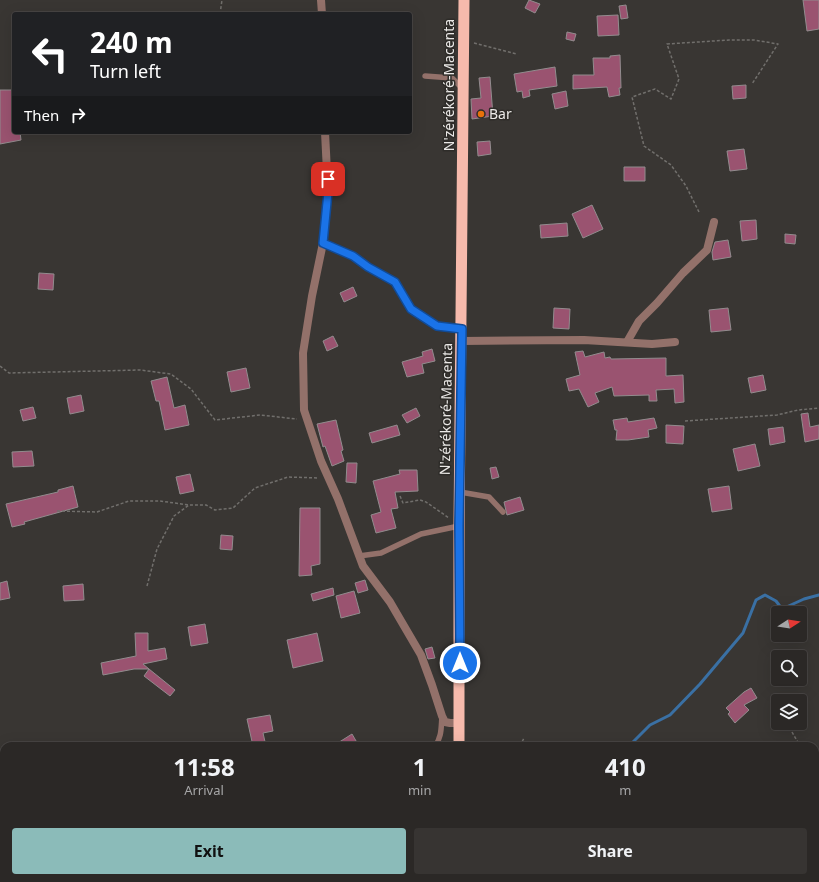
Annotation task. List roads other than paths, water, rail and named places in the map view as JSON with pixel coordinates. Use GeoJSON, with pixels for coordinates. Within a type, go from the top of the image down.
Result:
{"type":"FeatureCollection","features":[{"type":"Feature","properties":{"kind":"highway","name":"N'zérékoré-Macenta"},"geometry":{"type":"LineString","coordinates":[[459,742],[459,526],[462,341],[464,0]]}},
{"type":"Feature","properties":{"kind":"street"},"geometry":{"type":"LineString","coordinates":[[321,0],[322,12]]}},
{"type":"Feature","properties":{"kind":"street"},"geometry":{"type":"LineString","coordinates":[[325,134],[328,192],[323,243],[312,296],[303,353],[304,410],[321,461],[363,566],[390,602],[421,656],[445,722],[460,723]]}},
{"type":"Feature","properties":{"kind":"street"},"geometry":{"type":"LineString","coordinates":[[627,342],[639,321],[683,273],[707,250],[714,222]]}},
{"type":"Feature","properties":{"kind":"street"},"geometry":{"type":"LineString","coordinates":[[462,341],[584,340],[652,344],[675,342]]}},
{"type":"Feature","properties":{"kind":"lane"},"geometry":{"type":"LineString","coordinates":[[425,76],[452,78],[464,90]]}},
{"type":"Feature","properties":{"kind":"lane"},"geometry":{"type":"LineString","coordinates":[[323,243],[353,256],[368,267],[395,282],[411,309],[437,326],[462,329]]}},
{"type":"Feature","properties":{"kind":"lane"},"geometry":{"type":"LineString","coordinates":[[460,492],[489,497],[503,512]]}},
{"type":"Feature","properties":{"kind":"lane"},"geometry":{"type":"LineString","coordinates":[[359,556],[381,553],[421,534],[459,526]]}},
{"type":"Feature","properties":{"kind":"lane"},"geometry":{"type":"LineString","coordinates":[[438,742],[441,735],[442,716]]}},
{"type":"Feature","properties":{"kind":"waterway"},"geometry":{"type":"LineString","coordinates":[[633,742],[650,725],[670,715],[700,684],[743,633],[756,600],[765,595],[776,601],[782,609],[804,599],[819,595]]}},
{"type":"Feature","properties":{"kind":"place","name":"Bar"},"geometry":{"type":"Point","coordinates":[481,114]}}]}
